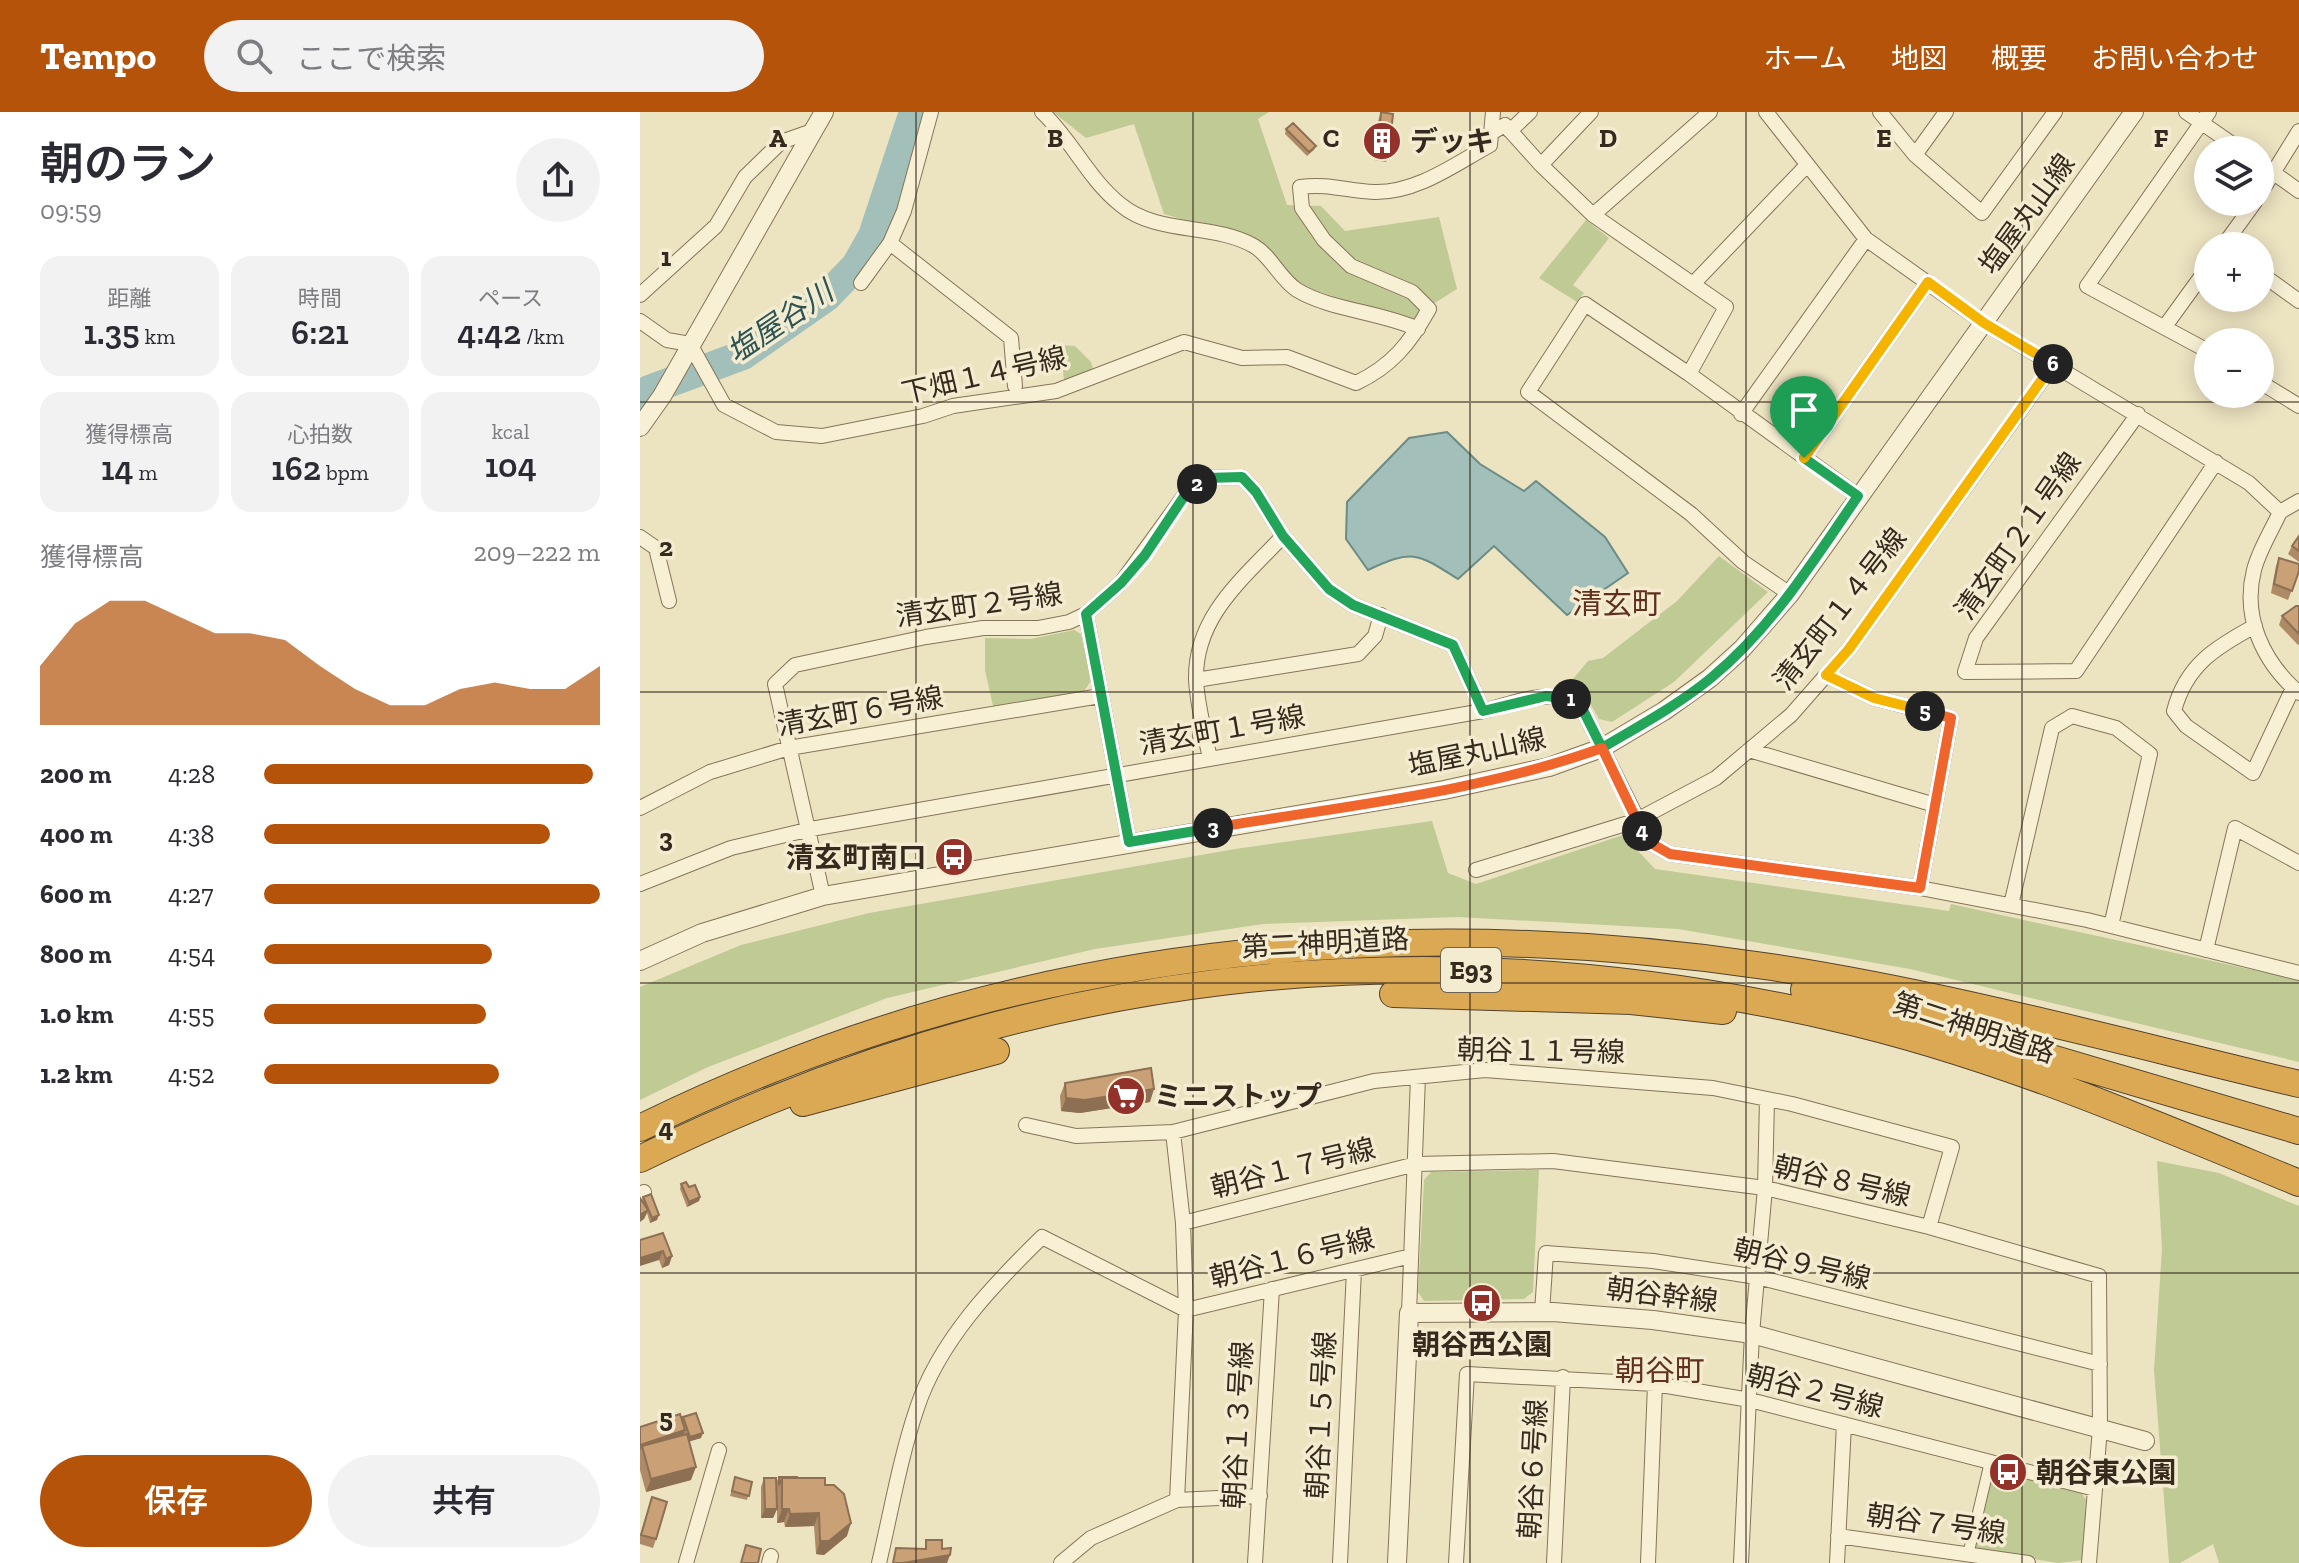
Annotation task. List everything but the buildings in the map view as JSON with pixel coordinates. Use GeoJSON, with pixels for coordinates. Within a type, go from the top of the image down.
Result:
{"type":"FeatureCollection","features":[{"type":"Feature","properties":{"kind":"highway","name":"第二神明道路"},"geometry":{"type":"LineString","coordinates":[[640,1128],[733,1084],[854,1038],[1043,983],[1188,957],[1331,943],[1540,945],[1695,958],[1834,978],[1993,1011],[2299,1084]]}},
{"type":"Feature","properties":{"kind":"highway","name":"第二神明道路"},"geometry":{"type":"LineString","coordinates":[[1540,945],[1695,968],[1845,999],[2299,1131]]}},
{"type":"Feature","properties":{"kind":"highway","name":"第二神明道路"},"geometry":{"type":"LineString","coordinates":[[640,1159],[789,1092],[973,1029],[1108,998],[1258,977],[1409,969],[1609,979],[1707,992],[1837,1018],[1913,1040],[2125,1112],[2299,1183]]}},
{"type":"Feature","properties":{"kind":"highway"},"geometry":{"type":"LineString","coordinates":[[1393,994],[1631,1001],[1731,1011],[1913,1040]]}},
{"type":"Feature","properties":{"kind":"highway"},"geometry":{"type":"LineString","coordinates":[[641,1185],[802,1104],[996,1051]]}},
{"type":"Feature","properties":{"kind":"street"},"geometry":{"type":"LineString","coordinates":[[640,427],[662,396],[678,365],[694,351],[824,112]]}},
{"type":"Feature","properties":{"kind":"street"},"geometry":{"type":"LineString","coordinates":[[861,283],[890,243],[904,211],[931,112]]}},
{"type":"Feature","properties":{"kind":"street"},"geometry":{"type":"LineString","coordinates":[[1042,112],[1092,177],[1122,207],[1142,217],[1256,247],[1293,288],[1310,297],[1392,317],[1418,329]]}},
{"type":"Feature","properties":{"kind":"street"},"geometry":{"type":"LineString","coordinates":[[1491,133],[1493,112]]}},
{"type":"Feature","properties":{"kind":"street"},"geometry":{"type":"LineString","coordinates":[[1510,131],[1530,112]]}},
{"type":"Feature","properties":{"kind":"street"},"geometry":{"type":"LineString","coordinates":[[1541,165],[1591,112]]}},
{"type":"Feature","properties":{"kind":"street"},"geometry":{"type":"LineString","coordinates":[[1593,215],[1710,112]]}},
{"type":"Feature","properties":{"kind":"street"},"geometry":{"type":"LineString","coordinates":[[1766,112],[1866,239],[1984,323],[2249,483],[2280,512]]}},
{"type":"Feature","properties":{"kind":"street"},"geometry":{"type":"LineString","coordinates":[[1880,112],[1915,155],[1982,213],[2055,112]]}},
{"type":"Feature","properties":{"kind":"street"},"geometry":{"type":"LineString","coordinates":[[1915,155],[1946,112]]}},
{"type":"Feature","properties":{"kind":"street","name":"塩屋丸山線"},"geometry":{"type":"LineString","coordinates":[[640,961],[702,933],[823,896],[1444,790],[1549,767],[1602,748],[1664,711],[1710,678],[1742,649],[1790,594],[2134,112]]}},
{"type":"Feature","properties":{"kind":"street"},"geometry":{"type":"LineString","coordinates":[[2186,112],[2206,118],[2226,136]]}},
{"type":"Feature","properties":{"kind":"street"},"geometry":{"type":"LineString","coordinates":[[2194,342],[2087,286],[2206,118]]}},
{"type":"Feature","properties":{"kind":"street"},"geometry":{"type":"LineString","coordinates":[[1491,133],[1505,125],[1593,215],[1726,307],[1689,374]]}},
{"type":"Feature","properties":{"kind":"street"},"geometry":{"type":"LineString","coordinates":[[640,295],[716,226],[745,177],[781,142],[812,131]]}},
{"type":"Feature","properties":{"kind":"street"},"geometry":{"type":"LineString","coordinates":[[2299,131],[2275,174],[2299,191]]}},
{"type":"Feature","properties":{"kind":"street","name":"下畑１４号線"},"geometry":{"type":"LineString","coordinates":[[694,351],[724,405],[776,432],[822,436],[923,416],[953,406],[1056,391],[1184,342],[1242,358],[1287,357],[1356,383],[1378,373],[1408,347],[1429,309],[1412,292],[1351,266],[1324,240],[1302,208],[1300,187],[1325,184],[1376,192],[1425,181],[1490,145],[1491,133]]}},
{"type":"Feature","properties":{"kind":"street"},"geometry":{"type":"LineString","coordinates":[[1693,284],[1807,165]]}},
{"type":"Feature","properties":{"kind":"street"},"geometry":{"type":"LineString","coordinates":[[1741,414],[1866,239]]}},
{"type":"Feature","properties":{"kind":"street"},"geometry":{"type":"LineString","coordinates":[[890,243],[1011,338],[1015,386]]}},
{"type":"Feature","properties":{"kind":"street"},"geometry":{"type":"LineString","coordinates":[[1804,458],[1928,282]]}},
{"type":"Feature","properties":{"kind":"street"},"geometry":{"type":"LineString","coordinates":[[2274,283],[2299,301]]}},
{"type":"Feature","properties":{"kind":"street"},"geometry":{"type":"LineString","coordinates":[[2166,325],[2194,286]]}},
{"type":"Feature","properties":{"kind":"street"},"geometry":{"type":"LineString","coordinates":[[1790,594],[1743,562],[1691,514],[1528,392],[1585,304],[1689,374],[1858,496]]}},
{"type":"Feature","properties":{"kind":"street"},"geometry":{"type":"LineString","coordinates":[[640,321],[667,340],[694,351]]}},
{"type":"Feature","properties":{"kind":"street","name":"清玄町１４号線"},"geometry":{"type":"LineString","coordinates":[[1476,870],[1635,821],[1716,778],[1791,715],[1849,649],[2054,363]]}},
{"type":"Feature","properties":{"kind":"street"},"geometry":{"type":"LineString","coordinates":[[2274,391],[2299,406]]}},
{"type":"Feature","properties":{"kind":"street","name":"清玄町２１号線"},"geometry":{"type":"LineString","coordinates":[[2138,414],[1976,638],[1965,672],[2076,671],[2216,462]]}},
{"type":"Feature","properties":{"kind":"street","name":"清玄町２号線"},"geometry":{"type":"LineString","coordinates":[[823,896],[811,829],[775,684],[795,665],[983,628],[1038,628],[1086,614],[1121,583],[1187,492],[1205,478],[1242,477],[1256,492],[1283,536],[1329,589],[1353,605],[1453,645],[1483,711]]}},
{"type":"Feature","properties":{"kind":"street"},"geometry":{"type":"LineString","coordinates":[[2255,626],[2211,649],[2179,694],[2174,711],[2186,726],[2253,773],[2296,690],[2268,660],[2250,612],[2254,569],[2280,512],[2299,501]]}},
{"type":"Feature","properties":{"kind":"street"},"geometry":{"type":"LineString","coordinates":[[1210,759],[1196,680],[1199,644],[1213,611],[1283,536]]}},
{"type":"Feature","properties":{"kind":"street"},"geometry":{"type":"LineString","coordinates":[[640,537],[656,548],[669,601]]}},
{"type":"Feature","properties":{"kind":"street"},"geometry":{"type":"LineString","coordinates":[[1086,614],[1129,842]]}},
{"type":"Feature","properties":{"kind":"street"},"geometry":{"type":"LineString","coordinates":[[1196,680],[1358,654],[1375,636],[1381,615]]}},
{"type":"Feature","properties":{"kind":"street"},"geometry":{"type":"LineString","coordinates":[[1826,675],[1874,698],[1951,718],[1920,888]]}},
{"type":"Feature","properties":{"kind":"street","name":"清玄町６号線"},"geometry":{"type":"LineString","coordinates":[[640,808],[710,772],[789,748],[1100,696]]}},
{"type":"Feature","properties":{"kind":"street","name":"清玄町１号線"},"geometry":{"type":"LineString","coordinates":[[640,884],[731,848],[811,829],[1483,711],[1546,696],[1566,696],[1581,706],[1635,821],[1649,842],[1670,854],[1920,888],[2011,905],[2111,926],[2299,973]]}},
{"type":"Feature","properties":{"kind":"street"},"geometry":{"type":"LineString","coordinates":[[2011,905],[2052,728],[2072,716],[2116,728],[2150,754],[2111,926]]}},
{"type":"Feature","properties":{"kind":"street"},"geometry":{"type":"LineString","coordinates":[[1749,750],[1935,805]]}},
{"type":"Feature","properties":{"kind":"street"},"geometry":{"type":"LineString","coordinates":[[2206,950],[2235,828],[2299,863]]}},
{"type":"Feature","properties":{"kind":"street","name":"朝谷１１号線"},"geometry":{"type":"LineString","coordinates":[[1026,1125],[1076,1136],[1173,1132],[1374,1081],[1485,1070],[1558,1073],[1713,1088],[1952,1147],[1929,1227]]}},
{"type":"Feature","properties":{"kind":"street"},"geometry":{"type":"LineString","coordinates":[[1397,1563],[1418,1077]]}},
{"type":"Feature","properties":{"kind":"street"},"geometry":{"type":"LineString","coordinates":[[1741,1563],[1752,1334],[1765,1188],[1767,1099]]}},
{"type":"Feature","properties":{"kind":"street"},"geometry":{"type":"LineString","coordinates":[[1173,1132],[1183,1223],[1186,1310],[1177,1500]]}},
{"type":"Feature","properties":{"kind":"street","name":"朝谷８号線"},"geometry":{"type":"LineString","coordinates":[[1416,1164],[1553,1161],[1765,1188],[1929,1227],[2099,1276],[2100,1428],[2095,1489]]}},
{"type":"Feature","properties":{"kind":"street","name":"朝谷１７号線"},"geometry":{"type":"LineString","coordinates":[[1183,1223],[1416,1164]]}},
{"type":"Feature","properties":{"kind":"street"},"geometry":{"type":"LineString","coordinates":[[879,1563],[917,1406],[948,1344],[999,1278],[1042,1237],[1186,1310]]}},
{"type":"Feature","properties":{"kind":"street","name":"朝谷９号線"},"geometry":{"type":"LineString","coordinates":[[1542,1312],[1546,1253],[1653,1261],[1757,1277],[2100,1364]]}},
{"type":"Feature","properties":{"kind":"street","name":"朝谷１６号線"},"geometry":{"type":"LineString","coordinates":[[1186,1310],[1411,1256]]}},
{"type":"Feature","properties":{"kind":"street","name":"朝谷１５号線"},"geometry":{"type":"LineString","coordinates":[[1340,1563],[1354,1270]]}},
{"type":"Feature","properties":{"kind":"street","name":"朝谷１３号線"},"geometry":{"type":"LineString","coordinates":[[1255,1563],[1272,1289]]}},
{"type":"Feature","properties":{"kind":"street","name":"朝谷幹線"},"geometry":{"type":"LineString","coordinates":[[1409,1313],[1542,1312],[1653,1320],[1752,1334],[2145,1441]]}},
{"type":"Feature","properties":{"kind":"street","name":"朝谷２号線"},"geometry":{"type":"LineString","coordinates":[[1456,1563],[1467,1374],[1655,1384],[1750,1400],[2095,1489]]}},
{"type":"Feature","properties":{"kind":"street","name":"朝谷６号線"},"geometry":{"type":"LineString","coordinates":[[1554,1563],[1563,1377]]}},
{"type":"Feature","properties":{"kind":"street"},"geometry":{"type":"LineString","coordinates":[[1648,1563],[1655,1384]]}},
{"type":"Feature","properties":{"kind":"street"},"geometry":{"type":"LineString","coordinates":[[1837,1563],[1844,1424]]}},
{"type":"Feature","properties":{"kind":"street"},"geometry":{"type":"LineString","coordinates":[[686,1563],[719,1450]]}},
{"type":"Feature","properties":{"kind":"street"},"geometry":{"type":"LineString","coordinates":[[1968,1555],[1990,1462]]}},
{"type":"Feature","properties":{"kind":"street"},"geometry":{"type":"LineString","coordinates":[[2089,1563],[2095,1489]]}},
{"type":"Feature","properties":{"kind":"street"},"geometry":{"type":"LineString","coordinates":[[1061,1563],[1091,1538],[1177,1500],[1260,1496]]}},
{"type":"Feature","properties":{"kind":"street","name":"朝谷７号線"},"geometry":{"type":"LineString","coordinates":[[1838,1536],[2028,1563]]}},
{"type":"Feature","properties":{"kind":"green space"},"geometry":{"type":"Polygon","coordinates":[[[1053,112],[1269,112],[1258,119],[1287,205],[1321,206],[1345,231],[1439,217],[1457,289],[1425,309],[1418,324],[1299,285],[1261,243],[1164,214],[1134,124],[1086,138],[1053,112]]]}},
{"type":"Feature","properties":{"kind":"green space"},"geometry":{"type":"Polygon","coordinates":[[[1586,220],[1609,238],[1573,285],[1584,293],[1577,302],[1539,278],[1586,220]]]}},
{"type":"Feature","properties":{"kind":"green space"},"geometry":{"type":"Polygon","coordinates":[[[1061,345],[1075,346],[1091,362],[1095,376],[1064,381],[1061,345]]]}},
{"type":"Feature","properties":{"kind":"green space"},"geometry":{"type":"Polygon","coordinates":[[[1719,556],[1768,592],[1674,682],[1612,722],[1599,719],[1588,700],[1568,685],[1588,661],[1603,658],[1677,601],[1719,556]]]}},
{"type":"Feature","properties":{"kind":"green space"},"geometry":{"type":"Polygon","coordinates":[[[1074,630],[1081,634],[1091,681],[1084,691],[993,706],[985,670],[985,638],[1031,639],[1074,630]]]}},
{"type":"Feature","properties":{"kind":"green space"},"geometry":{"type":"Polygon","coordinates":[[[1432,821],[1448,873],[1476,884],[1623,835],[1655,869],[1949,911],[1951,904],[2299,980],[2299,1062],[1910,969],[1678,929],[1458,917],[1263,924],[1095,949],[887,998],[708,1067],[640,1100],[640,987],[741,945],[869,913],[1235,849],[1432,821]]]}},
{"type":"Feature","properties":{"kind":"green space"},"geometry":{"type":"Polygon","coordinates":[[[2157,1161],[2219,1173],[2299,1206],[2299,1563],[2219,1563],[2213,1544],[2180,1563],[2169,1563],[2154,1370],[2162,1249],[2157,1161]]]}},
{"type":"Feature","properties":{"kind":"green space"},"geometry":{"type":"Polygon","coordinates":[[[1539,1170],[1533,1292],[1524,1299],[1424,1301],[1418,1292],[1424,1180],[1431,1172],[1539,1170]]]}},
{"type":"Feature","properties":{"kind":"green space"},"geometry":{"type":"Polygon","coordinates":[[[1993,1470],[2081,1492],[2086,1500],[2083,1560],[2058,1563],[1973,1549],[1993,1470]]]}},
{"type":"Feature","properties":{"kind":"water"},"geometry":{"type":"Polygon","coordinates":[[[1447,432],[1480,464],[1524,491],[1536,481],[1605,537],[1628,573],[1567,615],[1494,546],[1458,579],[1414,557],[1395,559],[1368,570],[1346,539],[1347,502],[1409,438],[1447,432]]]}},
{"type":"Feature","properties":{"kind":"waterway","name":"塩屋谷川"},"geometry":{"type":"LineString","coordinates":[[640,402],[649,390],[743,355],[826,297],[856,266],[873,236],[914,112]]}},
{"type":"Feature","properties":{"kind":"place","name":"デッキ"},"geometry":{"type":"Point","coordinates":[1382,141]}},
{"type":"Feature","properties":{"kind":"place","name":"清玄町南口"},"geometry":{"type":"Point","coordinates":[954,857]}},
{"type":"Feature","properties":{"kind":"place","name":"ミニストップ"},"geometry":{"type":"Point","coordinates":[1126,1096]}},
{"type":"Feature","properties":{"kind":"place","name":"朝谷西公園"},"geometry":{"type":"Point","coordinates":[1482,1303]}},
{"type":"Feature","properties":{"kind":"place","name":"朝谷東公園"},"geometry":{"type":"Point","coordinates":[2008,1472]}},
{"type":"Feature","properties":{"kind":"district","name":"清玄町"},"geometry":{"type":"Point","coordinates":[1617,604]}},
{"type":"Feature","properties":{"kind":"district","name":"朝谷町"},"geometry":{"type":"Point","coordinates":[1660,1371]}},
{"type":"Feature","properties":{"kind":"route"},"geometry":{"type":"LineString","coordinates":[[1804,458],[1858,496],[1790,594],[1742,649],[1710,678],[1664,711],[1602,748],[1581,706],[1566,696],[1546,696],[1483,711],[1453,645],[1353,605],[1329,589],[1283,536],[1256,492],[1242,477],[1205,478],[1187,492],[1145,555],[1121,583],[1086,614],[1129,842],[1444,790],[1549,767],[1602,748],[1635,821],[1649,842],[1670,854],[1920,888],[1951,718],[1874,698],[1826,675],[1849,649],[2054,363],[1984,323],[1928,282],[1804,458]]}}]}
